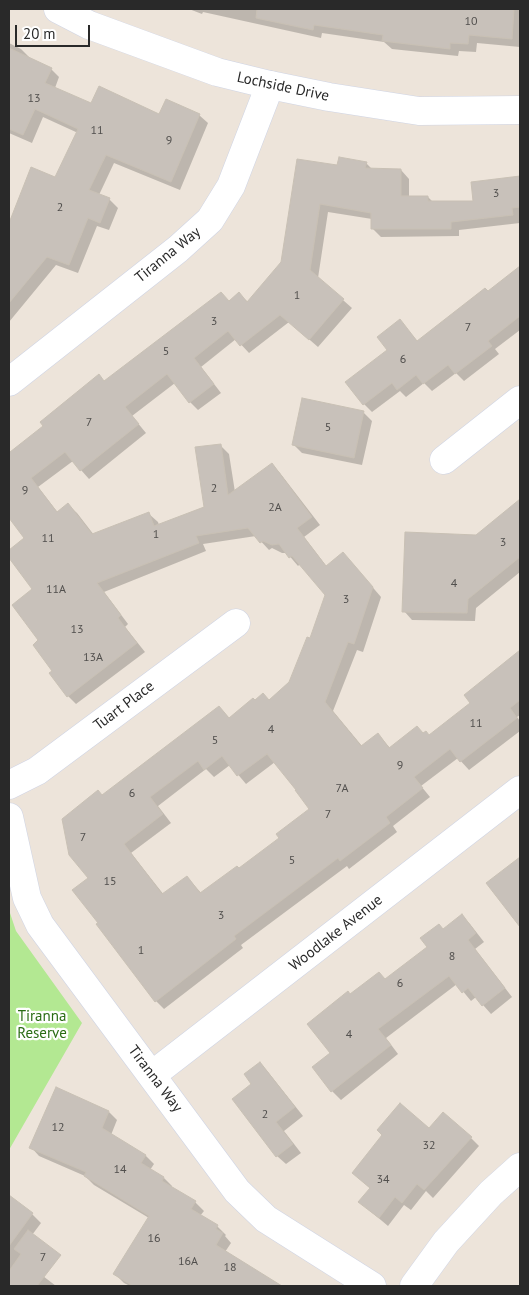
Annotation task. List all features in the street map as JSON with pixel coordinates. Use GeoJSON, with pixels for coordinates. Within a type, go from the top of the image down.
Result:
{"type":"FeatureCollection","features":[{"type":"Feature","properties":{"kind":"street","name":"Lochside Drive"},"geometry":{"type":"LineString","coordinates":[[58,9],[89,25],[217,72],[270,85],[329,97],[418,111],[520,110]]}},
{"type":"Feature","properties":{"kind":"street","name":"Tiranna Way"},"geometry":{"type":"LineString","coordinates":[[9,382],[178,249],[210,220],[231,186],[270,85]]}},
{"type":"Feature","properties":{"kind":"street"},"geometry":{"type":"LineString","coordinates":[[444,460],[520,400]]}},
{"type":"Feature","properties":{"kind":"street","name":"Tuart Place"},"geometry":{"type":"LineString","coordinates":[[9,785],[37,770],[236,623]]}},
{"type":"Feature","properties":{"kind":"street","name":"Woodlake Avenue"},"geometry":{"type":"LineString","coordinates":[[152,1075],[520,790]]}},
{"type":"Feature","properties":{"kind":"street","name":"Tiranna Way"},"geometry":{"type":"LineString","coordinates":[[9,818],[27,898],[40,925],[237,1191],[266,1219],[372,1286]]}},
{"type":"Feature","properties":{"kind":"street"},"geometry":{"type":"LineString","coordinates":[[414,1286],[446,1242],[492,1193],[520,1167]]}},
{"type":"Feature","properties":{"kind":"green space","name":"Tiranna Reserve"},"geometry":{"type":"Polygon","coordinates":[[[9,910],[16,931],[82,1023],[9,1150],[9,910]]]}},
{"type":"Feature","properties":{"kind":"building"},"geometry":{"type":"Polygon","coordinates":[[[257,9],[514,9],[512,39],[469,35],[468,44],[450,43],[450,49],[382,41],[383,35],[314,25],[313,30],[256,18],[257,9]]]}},
{"type":"Feature","properties":{"kind":"building"},"geometry":{"type":"Polygon","coordinates":[[[9,48],[52,68],[45,83],[91,103],[99,86],[159,114],[166,99],[200,114],[171,182],[106,155],[89,190],[110,198],[100,223],[88,218],[69,265],[47,257],[9,303],[9,223],[31,167],[55,177],[78,129],[35,109],[23,135],[9,129],[9,48]]]}},
{"type":"Feature","properties":{"kind":"building"},"geometry":{"type":"Polygon","coordinates":[[[339,157],[367,162],[365,168],[401,169],[401,196],[428,196],[428,201],[473,201],[471,182],[520,176],[520,207],[512,208],[513,215],[451,222],[451,229],[371,229],[371,213],[320,204],[310,270],[344,299],[309,340],[280,315],[240,346],[228,331],[194,358],[214,384],[189,403],[167,374],[125,407],[139,424],[80,471],[65,452],[31,478],[57,512],[68,503],[92,534],[149,512],[154,526],[204,507],[195,447],[221,444],[228,495],[272,463],[312,517],[297,528],[326,566],[343,552],[373,587],[354,644],[348,642],[325,702],[361,746],[378,733],[389,748],[417,726],[423,733],[426,731],[429,735],[470,703],[464,695],[520,650],[520,700],[510,708],[517,718],[460,762],[450,749],[414,777],[423,788],[386,817],[390,823],[340,861],[338,858],[234,936],[236,939],[155,1002],[72,890],[88,878],[69,855],[62,819],[98,790],[102,795],[219,706],[229,718],[253,698],[255,700],[263,693],[269,700],[289,682],[307,637],[310,638],[325,595],[292,556],[289,558],[279,544],[272,545],[263,541],[260,543],[248,528],[196,536],[199,543],[97,583],[121,615],[118,618],[137,643],[67,697],[49,673],[52,671],[33,645],[38,640],[12,605],[32,589],[9,558],[9,550],[24,538],[9,518],[9,450],[10,452],[43,426],[40,422],[99,374],[104,381],[221,292],[229,301],[239,292],[247,302],[281,262],[297,159],[337,165],[339,157]],[[267,754],[237,776],[222,756],[204,770],[198,761],[150,797],[163,814],[124,844],[162,894],[187,876],[200,893],[237,866],[239,868],[279,838],[276,834],[309,809],[267,754]]]}},
{"type":"Feature","properties":{"kind":"building"},"geometry":{"type":"Polygon","coordinates":[[[520,266],[520,316],[488,341],[492,346],[455,374],[448,365],[423,384],[416,375],[397,390],[392,383],[363,405],[345,382],[387,350],[377,337],[400,319],[417,341],[485,288],[488,291],[520,266]]]}},
{"type":"Feature","properties":{"kind":"building"},"geometry":{"type":"Polygon","coordinates":[[[302,398],[364,411],[354,458],[292,445],[302,398]]]}},
{"type":"Feature","properties":{"kind":"building"},"geometry":{"type":"Polygon","coordinates":[[[520,499],[520,557],[468,599],[467,613],[402,612],[405,532],[476,535],[520,499]]]}},
{"type":"Feature","properties":{"kind":"building"},"geometry":{"type":"Polygon","coordinates":[[[520,857],[520,927],[486,883],[520,857]]]}},
{"type":"Feature","properties":{"kind":"building"},"geometry":{"type":"Polygon","coordinates":[[[462,914],[476,933],[468,940],[505,988],[482,1006],[468,988],[462,993],[449,976],[378,1029],[391,1045],[331,1092],[312,1067],[330,1053],[307,1024],[348,991],[350,994],[379,972],[385,979],[427,947],[420,938],[439,924],[443,929],[462,914]]]}},
{"type":"Feature","properties":{"kind":"building"},"geometry":{"type":"Polygon","coordinates":[[[260,1062],[295,1107],[276,1122],[293,1144],[276,1157],[232,1099],[251,1084],[244,1074],[260,1062]]]}},
{"type":"Feature","properties":{"kind":"building"},"geometry":{"type":"Polygon","coordinates":[[[56,1087],[109,1111],[102,1128],[146,1155],[141,1163],[164,1177],[162,1181],[196,1201],[191,1209],[218,1225],[216,1229],[223,1233],[216,1245],[282,1286],[133,1286],[113,1274],[149,1216],[84,1176],[86,1172],[29,1148],[56,1087]]]}},
{"type":"Feature","properties":{"kind":"building"},"geometry":{"type":"Polygon","coordinates":[[[400,1103],[429,1128],[443,1112],[472,1137],[424,1190],[417,1184],[402,1203],[395,1197],[379,1218],[358,1202],[370,1188],[352,1173],[382,1135],[377,1130],[400,1103]]]}},
{"type":"Feature","properties":{"kind":"building"},"geometry":{"type":"Polygon","coordinates":[[[9,1195],[33,1213],[9,1246],[9,1195]]]}},
{"type":"Feature","properties":{"kind":"building"},"geometry":{"type":"Polygon","coordinates":[[[28,1230],[61,1255],[37,1286],[9,1286],[9,1271],[21,1254],[14,1249],[28,1230]]]}}]}
